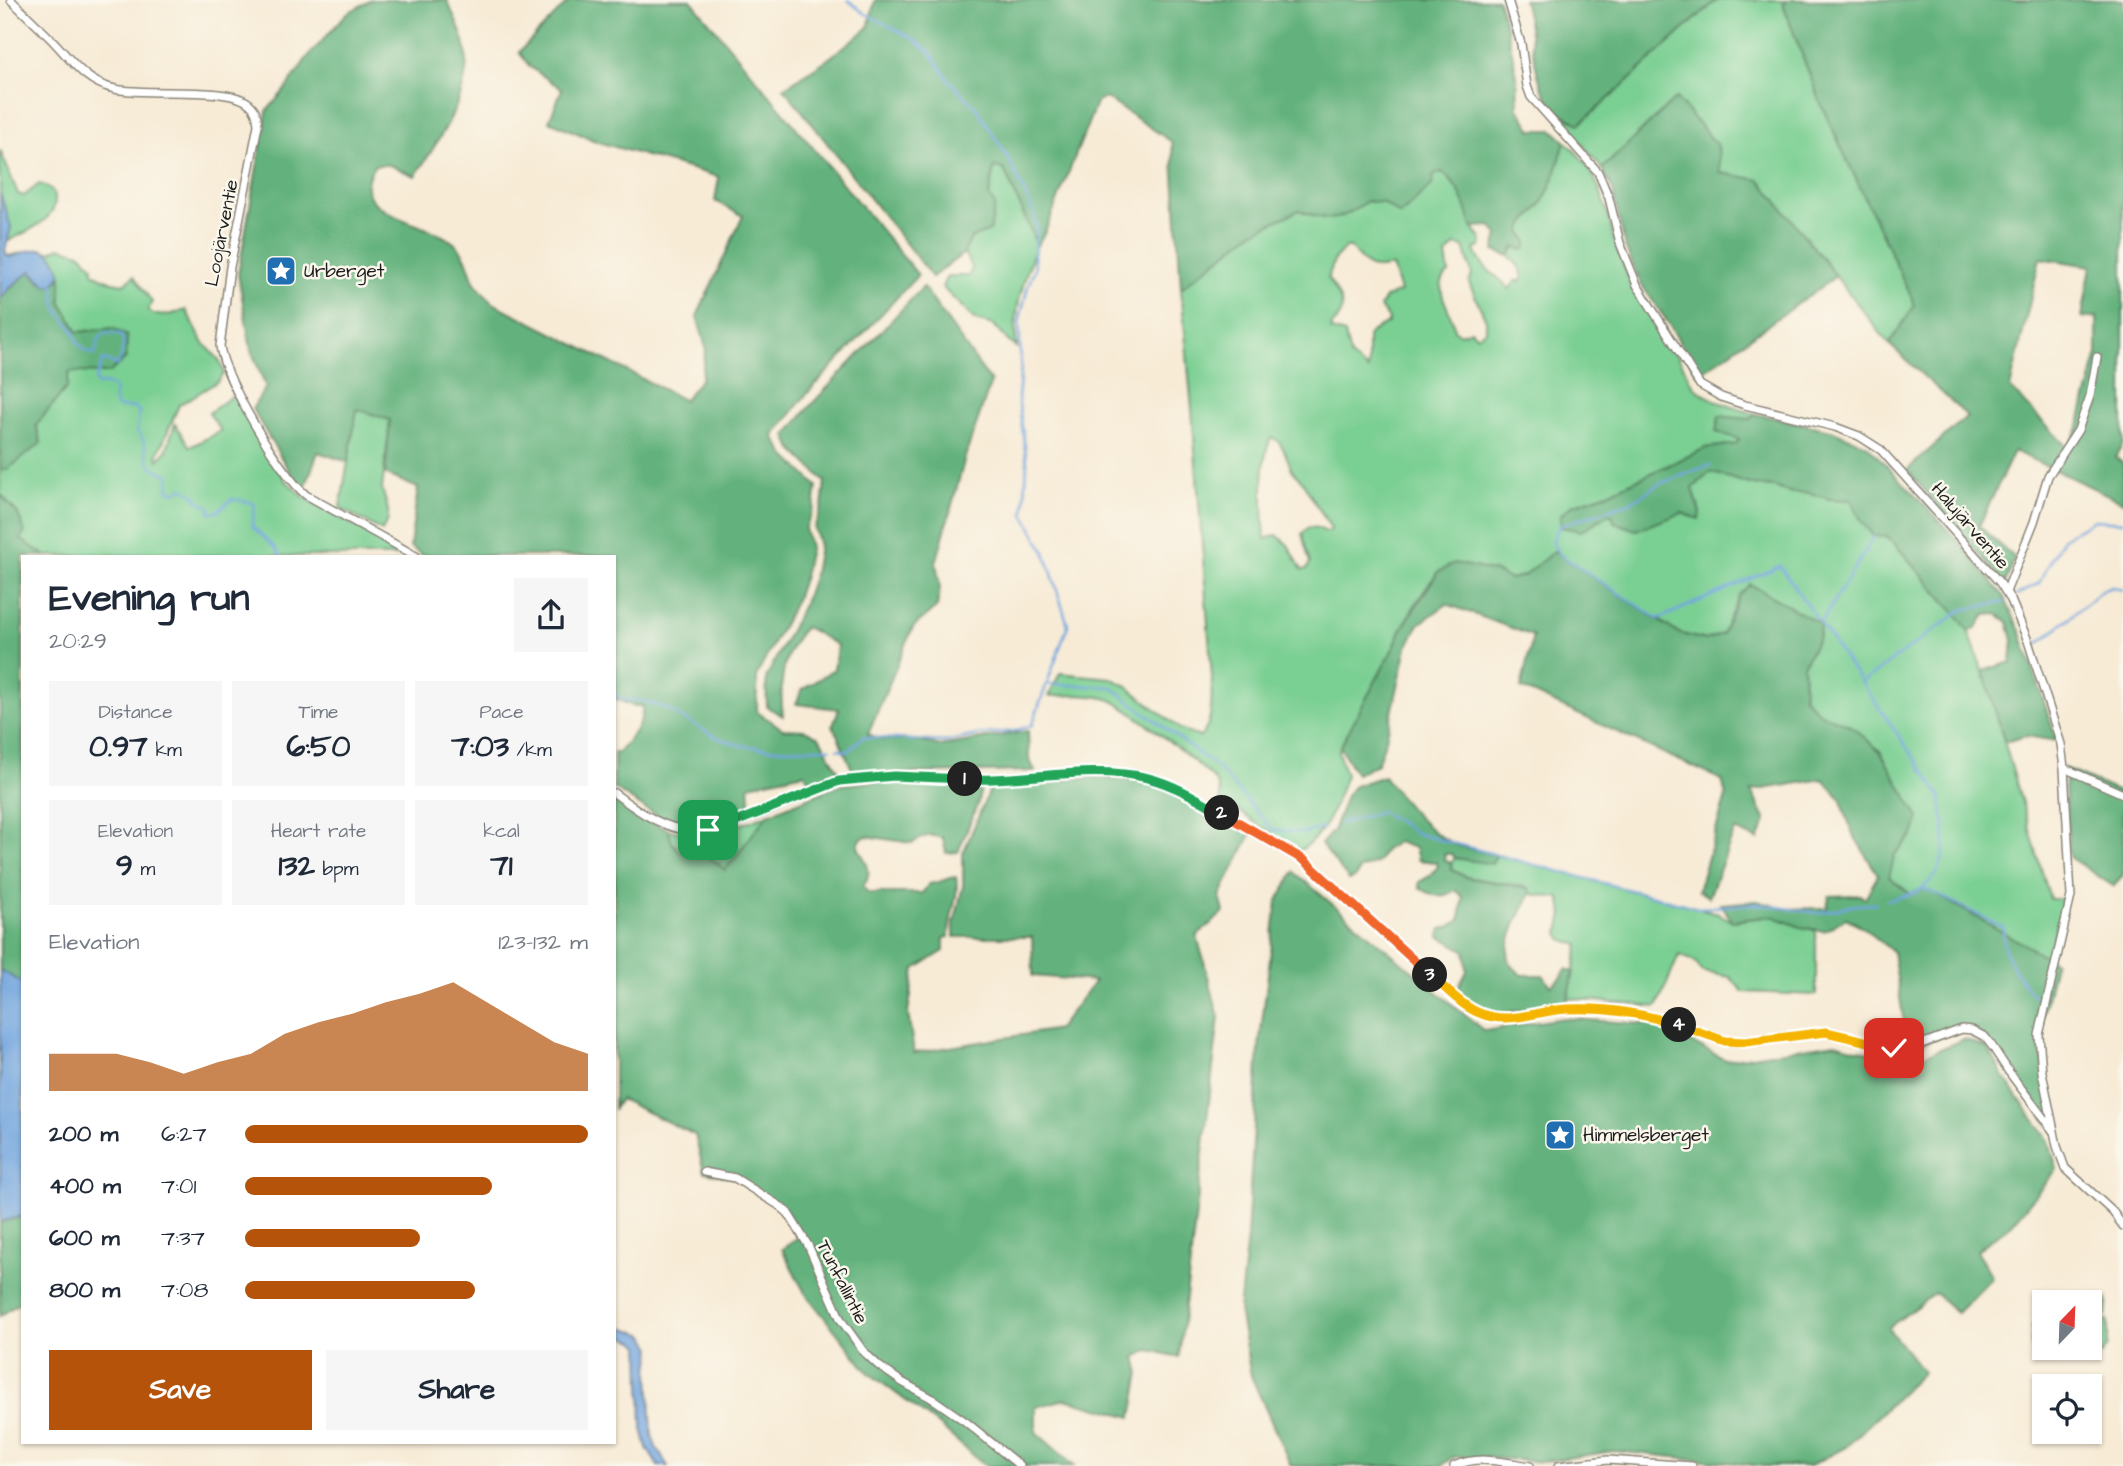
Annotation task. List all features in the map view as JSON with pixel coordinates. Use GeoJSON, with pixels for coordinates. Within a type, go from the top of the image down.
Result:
{"type":"FeatureCollection","features":[{"type":"Feature","properties":{"kind":"street","name":"Loojärventie"},"geometry":{"type":"LineString","coordinates":[[11,0],[84,75],[99,84],[128,91],[230,96],[245,100],[256,111],[258,125],[230,267],[221,356],[273,456],[295,486],[306,495],[414,555]]}},
{"type":"Feature","properties":{"kind":"street","name":"Halujärventie"},"geometry":{"type":"LineString","coordinates":[[1508,0],[1521,44],[1531,97],[1598,172],[1609,198],[1625,257],[1637,285],[1700,385],[1720,397],[1745,405],[1835,427],[1859,436],[1881,450],[2006,592],[2031,650],[2061,744],[2064,768],[2071,896],[2039,1035],[2042,1072],[2060,1159],[2065,1168],[2113,1213],[2123,1226]]}},
{"type":"Feature","properties":{"kind":"street"},"geometry":{"type":"LineString","coordinates":[[2006,592],[2034,522],[2048,476],[2068,449],[2083,418],[2097,357]]}},
{"type":"Feature","properties":{"kind":"street"},"geometry":{"type":"LineString","coordinates":[[2064,768],[2123,794]]}},
{"type":"Feature","properties":{"kind":"street"},"geometry":{"type":"LineString","coordinates":[[616,794],[664,824],[678,829],[701,831],[723,827],[850,779],[894,776],[985,780],[1096,773],[1146,777],[1183,791],[1304,860],[1430,975],[1480,1014],[1492,1017],[1521,1017],[1564,1009],[1610,1008],[1663,1020],[1725,1041],[1745,1042],[1826,1032],[1908,1049],[1962,1029],[1972,1030],[1985,1037],[2054,1132]]}},
{"type":"Feature","properties":{"kind":"street","name":"Tunfallintie"},"geometry":{"type":"LineString","coordinates":[[704,1172],[735,1178],[788,1213],[811,1253],[841,1320],[864,1352],[879,1366],[966,1422],[1020,1466]]}},
{"type":"Feature","properties":{"kind":"street"},"geometry":{"type":"LineString","coordinates":[[1454,1466],[1466,1461],[1485,1459],[1530,1466]]}},
{"type":"Feature","properties":{"kind":"street"},"geometry":{"type":"LineString","coordinates":[[1558,1466],[1608,1460],[1692,1466]]}},
{"type":"Feature","properties":{"kind":"green space"},"geometry":{"type":"Polygon","coordinates":[[[371,0],[447,0],[465,46],[467,63],[460,97],[434,147],[415,176],[389,165],[375,165],[367,182],[369,195],[392,214],[442,235],[459,247],[474,281],[491,302],[684,400],[701,379],[706,348],[697,316],[743,216],[715,201],[719,177],[598,142],[549,121],[562,89],[530,67],[519,52],[570,0],[691,0],[918,275],[805,396],[774,436],[784,454],[817,486],[814,508],[805,529],[810,548],[804,576],[795,602],[757,675],[757,712],[783,729],[805,730],[819,737],[839,772],[836,777],[810,786],[805,773],[749,785],[751,812],[715,826],[687,826],[662,818],[616,789],[616,753],[638,725],[642,706],[633,706],[616,699],[616,555],[422,555],[410,547],[418,488],[385,474],[390,420],[357,409],[348,462],[318,452],[305,488],[293,477],[252,409],[266,387],[251,350],[238,274],[267,111],[306,59],[347,13],[371,0]]]}},
{"type":"Feature","properties":{"kind":"green space"},"geometry":{"type":"Polygon","coordinates":[[[875,0],[1498,0],[1517,76],[1518,108],[1532,130],[1553,130],[1565,141],[1547,194],[1522,229],[1527,247],[1523,250],[1515,247],[1509,256],[1494,251],[1498,235],[1491,226],[1472,227],[1462,197],[1442,172],[1434,175],[1432,185],[1400,215],[1383,203],[1367,201],[1349,213],[1335,218],[1319,217],[1299,210],[1253,232],[1181,288],[1172,142],[1106,98],[1097,101],[1045,232],[1037,245],[1004,169],[994,167],[989,196],[995,205],[990,231],[971,238],[964,253],[932,277],[784,88],[868,28],[875,0]]]}},
{"type":"Feature","properties":{"kind":"green space"},"geometry":{"type":"Polygon","coordinates":[[[1523,0],[1718,0],[1579,124],[1556,109],[1542,87],[1523,0]]]}},
{"type":"Feature","properties":{"kind":"green space"},"geometry":{"type":"Polygon","coordinates":[[[1718,0],[1787,0],[1783,5],[1820,102],[1916,305],[1889,344],[1760,180],[1720,173],[1676,98],[1602,169],[1555,109],[1579,124],[1718,0]]]}},
{"type":"Feature","properties":{"kind":"green space"},"geometry":{"type":"Polygon","coordinates":[[[1787,0],[2123,0],[2123,444],[2116,458],[2123,463],[2123,502],[2014,451],[1979,526],[2015,558],[2005,584],[1907,470],[1967,416],[1889,344],[1915,305],[1820,102],[1783,4],[1787,0]],[[2040,258],[2010,388],[2068,448],[2078,430],[2097,357],[2097,317],[2082,318],[2091,266],[2040,258]]]}},
{"type":"Feature","properties":{"kind":"green space"},"geometry":{"type":"Polygon","coordinates":[[[1676,98],[1718,146],[1720,173],[1760,180],[1836,276],[1698,375],[1671,327],[1641,284],[1625,247],[1613,190],[1602,169],[1676,98]]]}},
{"type":"Feature","properties":{"kind":"green space"},"geometry":{"type":"Polygon","coordinates":[[[1565,141],[1579,155],[1597,183],[1626,273],[1694,386],[1718,401],[1756,414],[1750,419],[1736,444],[1706,448],[1608,493],[1572,505],[1601,517],[1610,514],[1636,530],[1682,513],[1691,517],[1700,512],[1693,488],[1710,472],[1792,493],[1852,500],[1862,522],[1895,544],[1967,627],[1988,686],[2050,899],[2063,899],[2048,959],[1931,891],[1923,889],[1910,894],[1889,877],[1895,854],[1913,835],[1850,725],[1819,714],[1804,697],[1803,665],[1819,636],[1740,594],[1722,634],[1706,640],[1678,633],[1555,551],[1524,576],[1509,579],[1493,571],[1438,572],[1408,617],[1338,752],[1346,775],[1329,818],[1317,836],[1298,852],[1230,805],[1220,801],[1218,786],[1208,774],[1117,703],[1094,696],[1049,696],[1060,673],[1111,678],[1127,686],[1180,729],[1200,737],[1208,725],[1212,678],[1181,288],[1253,232],[1299,210],[1319,217],[1334,218],[1349,213],[1367,201],[1382,203],[1400,214],[1434,175],[1442,172],[1462,195],[1472,225],[1482,239],[1481,247],[1475,249],[1478,256],[1485,267],[1509,289],[1516,280],[1520,282],[1523,277],[1520,268],[1509,256],[1515,247],[1527,240],[1521,233],[1523,226],[1547,194],[1565,141]],[[1456,245],[1446,255],[1449,273],[1443,279],[1442,293],[1454,330],[1460,334],[1471,330],[1477,336],[1486,330],[1486,320],[1469,283],[1472,274],[1464,247],[1456,245]],[[1345,248],[1335,258],[1328,278],[1339,296],[1342,308],[1331,330],[1345,334],[1350,356],[1368,370],[1368,337],[1371,332],[1388,323],[1389,319],[1380,307],[1385,298],[1400,292],[1392,266],[1372,268],[1351,248],[1345,248]],[[1271,438],[1263,487],[1265,539],[1277,535],[1288,545],[1302,570],[1307,569],[1310,563],[1302,534],[1309,527],[1326,532],[1331,531],[1330,527],[1302,481],[1292,470],[1278,441],[1271,438]]]}},
{"type":"Feature","properties":{"kind":"green space"},"geometry":{"type":"Polygon","coordinates":[[[0,150],[18,194],[24,196],[39,184],[50,188],[55,198],[51,214],[45,220],[7,242],[7,256],[41,249],[50,252],[60,247],[80,253],[93,266],[93,273],[112,282],[124,284],[134,276],[152,302],[148,310],[161,315],[186,310],[202,341],[220,361],[224,373],[217,382],[179,405],[157,456],[158,460],[166,451],[175,424],[190,447],[221,431],[209,413],[233,395],[240,402],[285,480],[305,498],[406,555],[44,555],[19,539],[18,514],[0,494],[0,469],[7,470],[36,425],[67,387],[69,371],[108,373],[97,329],[78,333],[61,302],[61,279],[54,285],[0,381],[0,150]]]}},
{"type":"Feature","properties":{"kind":"green space"},"geometry":{"type":"Polygon","coordinates":[[[994,167],[1004,169],[1037,245],[1018,309],[1017,347],[994,325],[975,320],[942,287],[947,276],[969,276],[972,268],[964,253],[989,196],[994,167]]]}},
{"type":"Feature","properties":{"kind":"green space"},"geometry":{"type":"Polygon","coordinates":[[[31,271],[41,283],[57,281],[61,274],[61,302],[78,332],[113,328],[127,336],[126,358],[109,373],[69,372],[67,387],[36,425],[41,443],[7,470],[0,469],[0,299],[31,271]]]}},
{"type":"Feature","properties":{"kind":"green space"},"geometry":{"type":"Polygon","coordinates":[[[923,287],[991,382],[966,454],[936,563],[940,587],[937,607],[913,627],[868,734],[880,739],[914,740],[941,746],[1028,731],[1029,759],[1035,771],[854,774],[833,725],[839,709],[796,704],[802,690],[834,669],[837,645],[805,627],[791,647],[784,669],[783,716],[767,707],[766,678],[804,603],[814,574],[819,546],[814,528],[822,507],[825,481],[792,449],[786,436],[810,406],[923,287]]]}},
{"type":"Feature","properties":{"kind":"green space"},"geometry":{"type":"Polygon","coordinates":[[[357,408],[390,420],[382,489],[388,520],[382,531],[340,508],[357,408]]]}},
{"type":"Feature","properties":{"kind":"green space"},"geometry":{"type":"Polygon","coordinates":[[[1756,414],[1831,430],[1867,445],[1953,535],[2003,595],[2021,633],[2057,741],[2026,736],[2005,742],[1983,671],[2011,662],[2013,640],[2008,622],[1997,614],[1985,615],[1977,627],[1969,632],[1895,544],[1886,536],[1874,537],[1862,522],[1851,500],[1830,499],[1810,493],[1792,493],[1710,472],[1693,488],[1700,513],[1699,519],[1682,513],[1636,530],[1614,522],[1613,516],[1609,514],[1581,531],[1561,527],[1560,516],[1572,505],[1608,493],[1706,448],[1736,444],[1739,439],[1716,432],[1719,416],[1750,419],[1756,414]]]}},
{"type":"Feature","properties":{"kind":"green space"},"geometry":{"type":"Polygon","coordinates":[[[0,494],[18,514],[25,532],[20,539],[44,555],[21,555],[21,982],[0,970],[0,494]]]}},
{"type":"Feature","properties":{"kind":"green space"},"geometry":{"type":"Polygon","coordinates":[[[1554,551],[1678,633],[1705,640],[1722,634],[1740,594],[1750,584],[1820,624],[1819,636],[1803,665],[1804,697],[1819,713],[1850,725],[1880,751],[1919,818],[1913,835],[1895,854],[1889,877],[1910,894],[1923,889],[1931,891],[2055,962],[2039,1035],[2054,1132],[1985,1037],[1962,1029],[1908,1049],[1893,952],[1863,927],[1846,918],[1824,931],[1800,927],[1772,916],[1732,921],[1721,904],[1757,901],[1785,909],[1827,908],[1829,896],[1860,895],[1865,898],[1878,875],[1853,834],[1840,798],[1823,779],[1751,791],[1766,821],[1758,840],[1735,830],[1709,897],[1698,891],[1726,796],[1722,780],[1521,688],[1533,636],[1447,604],[1419,624],[1407,647],[1386,739],[1377,764],[1356,774],[1340,747],[1401,630],[1438,572],[1455,563],[1493,571],[1510,579],[1524,576],[1554,551]]]}},
{"type":"Feature","properties":{"kind":"green space"},"geometry":{"type":"Polygon","coordinates":[[[2064,768],[2123,794],[2123,875],[2113,886],[2069,857],[2064,768]]]}},
{"type":"Feature","properties":{"kind":"green space"},"geometry":{"type":"Polygon","coordinates":[[[1384,776],[1415,814],[1434,832],[1454,844],[1496,855],[1492,864],[1445,854],[1444,860],[1451,863],[1452,870],[1466,877],[1529,888],[1531,894],[1511,937],[1508,955],[1510,962],[1521,975],[1543,975],[1551,986],[1561,978],[1566,969],[1574,972],[1567,1004],[1494,1014],[1475,1006],[1456,992],[1467,971],[1465,951],[1439,936],[1441,929],[1460,920],[1463,897],[1455,890],[1437,896],[1419,887],[1419,882],[1430,876],[1438,866],[1436,862],[1418,860],[1415,848],[1397,842],[1385,850],[1378,862],[1360,869],[1355,878],[1349,880],[1321,844],[1333,831],[1351,789],[1384,776]]]}},
{"type":"Feature","properties":{"kind":"green space"},"geometry":{"type":"Polygon","coordinates":[[[1096,777],[1145,781],[1164,787],[1251,834],[1220,896],[1224,912],[1197,936],[1219,1017],[1179,1357],[1149,1350],[1136,1357],[1140,1373],[1132,1417],[1065,1399],[1036,1407],[1036,1432],[1074,1466],[986,1466],[937,1424],[869,1373],[805,1293],[782,1249],[800,1236],[785,1210],[735,1178],[704,1172],[695,1135],[620,1099],[616,1106],[616,799],[648,821],[668,829],[672,843],[681,853],[705,856],[725,870],[768,814],[840,785],[894,780],[982,784],[978,803],[958,852],[946,853],[943,838],[929,835],[911,843],[866,836],[860,840],[858,847],[868,866],[868,876],[863,886],[868,893],[922,893],[929,884],[956,877],[949,937],[944,938],[944,951],[915,969],[908,1013],[914,1053],[1058,1029],[1095,981],[1033,976],[1032,937],[954,937],[954,924],[963,886],[963,853],[992,784],[1096,777]]]}},
{"type":"Feature","properties":{"kind":"green space"},"geometry":{"type":"Polygon","coordinates":[[[768,814],[725,871],[705,856],[681,853],[672,843],[668,829],[681,833],[706,834],[768,814]]]}},
{"type":"Feature","properties":{"kind":"green space"},"geometry":{"type":"Polygon","coordinates":[[[1496,855],[1714,912],[1732,921],[1772,916],[1816,931],[1816,995],[1743,992],[1730,977],[1703,972],[1695,962],[1679,955],[1657,1007],[1568,998],[1579,945],[1563,940],[1559,933],[1563,913],[1560,898],[1531,894],[1529,888],[1466,877],[1452,870],[1451,863],[1455,858],[1492,863],[1496,855]]]}},
{"type":"Feature","properties":{"kind":"green space"},"geometry":{"type":"Polygon","coordinates":[[[1294,872],[1484,1031],[1563,1018],[1655,1025],[1726,1060],[1835,1043],[1907,1063],[1964,1039],[1988,1048],[2004,1077],[2049,1141],[2057,1169],[2011,1225],[1977,1250],[1992,1277],[1957,1313],[1935,1293],[1888,1328],[1923,1372],[1846,1447],[1810,1466],[1765,1466],[1614,1451],[1541,1462],[1454,1457],[1441,1466],[1291,1466],[1251,1376],[1239,1311],[1247,1236],[1259,1047],[1277,902],[1294,872]]]}},
{"type":"Feature","properties":{"kind":"green space"},"geometry":{"type":"Polygon","coordinates":[[[21,1217],[21,1301],[0,1316],[0,1222],[21,1217]]]}},
{"type":"Feature","properties":{"kind":"green space"},"geometry":{"type":"Polygon","coordinates":[[[2102,1296],[2107,1300],[2106,1315],[2102,1315],[2102,1296]]]}},
{"type":"Feature","properties":{"kind":"green space"},"geometry":{"type":"Polygon","coordinates":[[[2102,1318],[2108,1321],[2108,1346],[2102,1355],[2102,1318]]]}},
{"type":"Feature","properties":{"kind":"water"},"geometry":{"type":"Polygon","coordinates":[[[0,193],[11,227],[5,251],[7,256],[36,250],[48,252],[53,256],[61,274],[54,285],[47,286],[31,271],[0,299],[0,193]]]}},
{"type":"Feature","properties":{"kind":"water"},"geometry":{"type":"Polygon","coordinates":[[[0,970],[21,982],[21,1217],[0,1222],[0,970]]]}},
{"type":"Feature","properties":{"kind":"water"},"geometry":{"type":"Polygon","coordinates":[[[616,1325],[645,1335],[652,1348],[649,1371],[652,1435],[668,1466],[658,1466],[647,1448],[642,1429],[640,1346],[635,1341],[616,1334],[616,1325]]]}},
{"type":"Feature","properties":{"kind":"waterway"},"geometry":{"type":"LineString","coordinates":[[838,749],[848,751],[863,737],[945,742],[1015,731],[1032,725],[1068,625],[1045,552],[1024,514],[1027,463],[1018,398],[1021,367],[1019,322],[1035,268],[1037,230],[1034,213],[1008,158],[978,110],[948,79],[931,53],[914,39],[864,13],[848,0]]}},
{"type":"Feature","properties":{"kind":"waterway"},"geometry":{"type":"LineString","coordinates":[[54,285],[55,304],[73,330],[77,342],[86,351],[95,354],[99,338],[105,333],[120,334],[124,341],[120,361],[117,365],[103,360],[95,381],[98,385],[106,384],[115,389],[117,407],[136,408],[139,411],[137,431],[152,467],[169,475],[168,490],[175,492],[182,488],[210,507],[210,513],[217,512],[232,499],[253,503],[252,526],[279,555]]}},
{"type":"Feature","properties":{"kind":"waterway"},"geometry":{"type":"LineString","coordinates":[[1710,465],[1659,484],[1631,502],[1559,526],[1552,542],[1559,554],[1658,619],[1780,566],[1940,795],[1945,844],[1939,867],[1933,878],[1920,890],[1888,900]]}},
{"type":"Feature","properties":{"kind":"waterway"},"geometry":{"type":"LineString","coordinates":[[2017,595],[2039,583],[2063,538],[2094,520],[2123,522]]}},
{"type":"Feature","properties":{"kind":"waterway"},"geometry":{"type":"LineString","coordinates":[[1820,624],[1874,537]]}},
{"type":"Feature","properties":{"kind":"waterway"},"geometry":{"type":"LineString","coordinates":[[2033,648],[2103,590],[2112,587],[2123,590]]}},
{"type":"Feature","properties":{"kind":"waterway"},"geometry":{"type":"LineString","coordinates":[[1861,683],[1962,610],[2004,602]]}},
{"type":"Feature","properties":{"kind":"waterway"},"geometry":{"type":"LineString","coordinates":[[1047,684],[1111,687],[1218,768],[1273,830],[1304,833],[1323,828]]}},
{"type":"Feature","properties":{"kind":"waterway"},"geometry":{"type":"LineString","coordinates":[[616,694],[620,699],[643,701],[665,708],[716,737],[738,745],[771,749],[830,748]]}},
{"type":"Feature","properties":{"kind":"waterway"},"geometry":{"type":"LineString","coordinates":[[1340,823],[1382,812],[1418,834],[1698,908],[1756,904],[1818,913],[1876,904]]}},
{"type":"Feature","properties":{"kind":"waterway"},"geometry":{"type":"LineString","coordinates":[[1923,889],[2004,928],[2007,957],[2035,997]]}},
{"type":"Feature","properties":{"kind":"place","name":"Urberget"},"geometry":{"type":"Point","coordinates":[281,271]}},
{"type":"Feature","properties":{"kind":"place","name":"Himmelsberget"},"geometry":{"type":"Point","coordinates":[1560,1135]}},
{"type":"Feature","properties":{"kind":"route"},"geometry":{"type":"LineString","coordinates":[[708,830],[723,827],[850,779],[914,776],[985,780],[1096,773],[1146,777],[1183,791],[1304,860],[1430,975],[1480,1014],[1504,1018],[1564,1009],[1610,1008],[1663,1020],[1725,1041],[1745,1042],[1826,1032],[1894,1048]]}}]}
